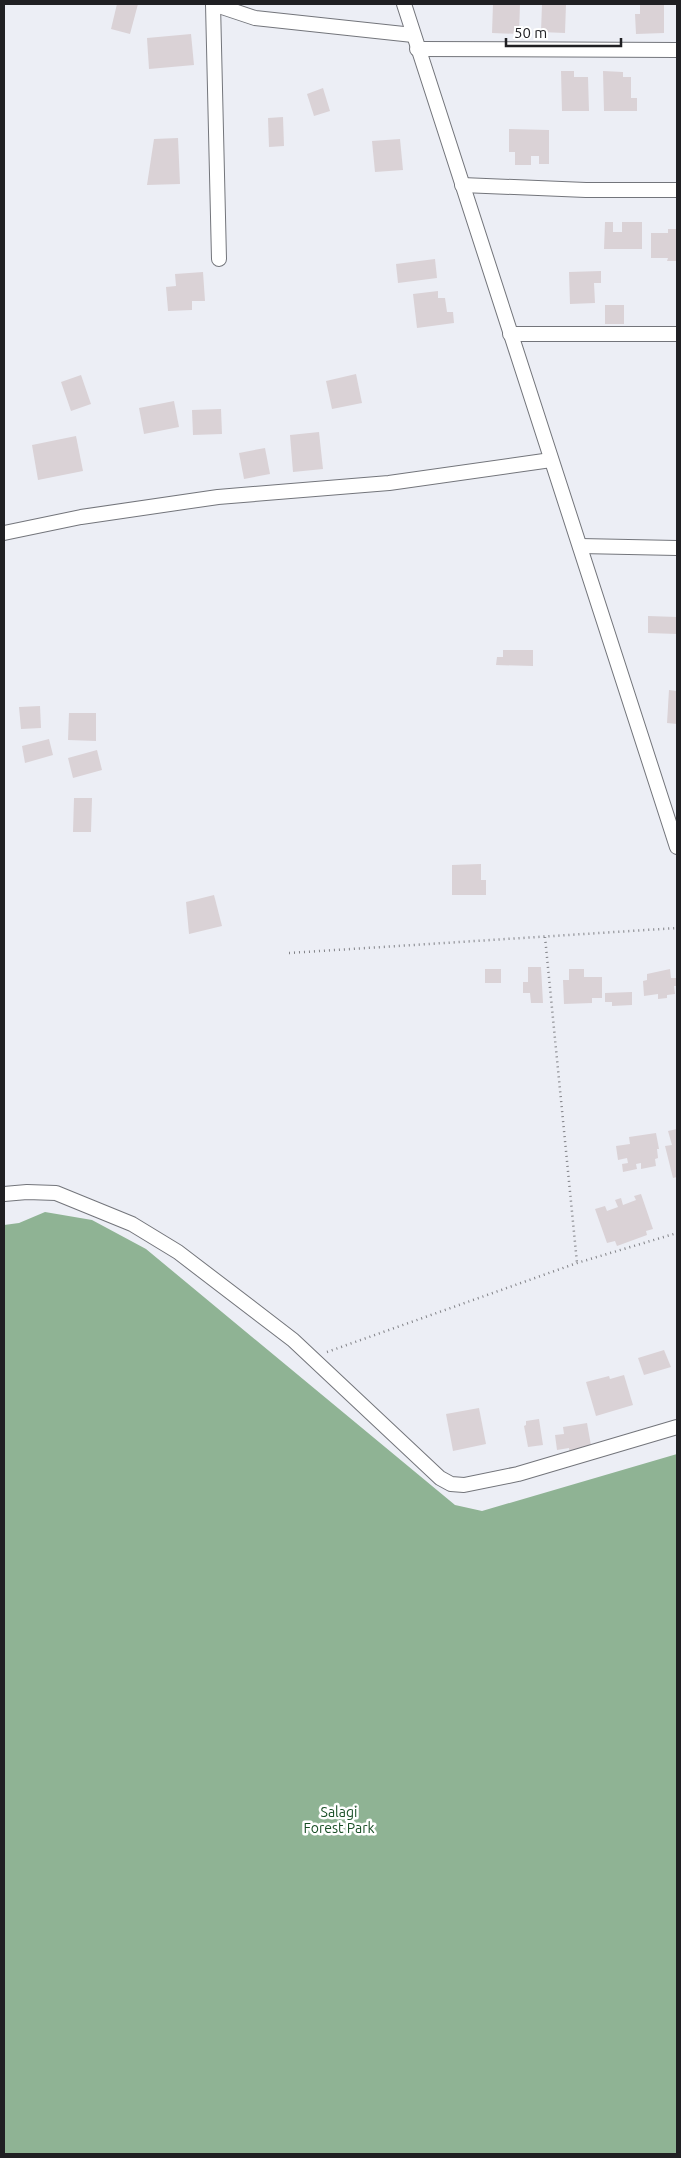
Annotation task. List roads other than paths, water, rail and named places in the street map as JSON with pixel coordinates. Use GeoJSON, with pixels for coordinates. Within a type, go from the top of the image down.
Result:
{"type":"FeatureCollection","features":[{"type":"Feature","properties":{"kind":"street"},"geometry":{"type":"LineString","coordinates":[[219,259],[213,4],[255,18],[413,35]]}},
{"type":"Feature","properties":{"kind":"street"},"geometry":{"type":"LineString","coordinates":[[404,4],[677,847]]}},
{"type":"Feature","properties":{"kind":"street"},"geometry":{"type":"LineString","coordinates":[[418,49],[677,50]]}},
{"type":"Feature","properties":{"kind":"street"},"geometry":{"type":"LineString","coordinates":[[462,186],[586,190],[677,190]]}},
{"type":"Feature","properties":{"kind":"street"},"geometry":{"type":"LineString","coordinates":[[510,334],[677,334]]}},
{"type":"Feature","properties":{"kind":"street"},"geometry":{"type":"LineString","coordinates":[[4,534],[81,517],[218,496],[389,483],[552,460]]}},
{"type":"Feature","properties":{"kind":"street"},"geometry":{"type":"LineString","coordinates":[[580,546],[677,548]]}},
{"type":"Feature","properties":{"kind":"street"},"geometry":{"type":"LineString","coordinates":[[4,1194],[27,1192],[56,1193],[132,1224],[178,1252],[293,1340],[440,1478],[451,1484],[464,1486],[518,1474],[677,1427]]}},
{"type":"Feature","properties":{"kind":"park label","name":"Salagi Forest Park"},"geometry":{"type":"Point","coordinates":[339,1820]}}]}
